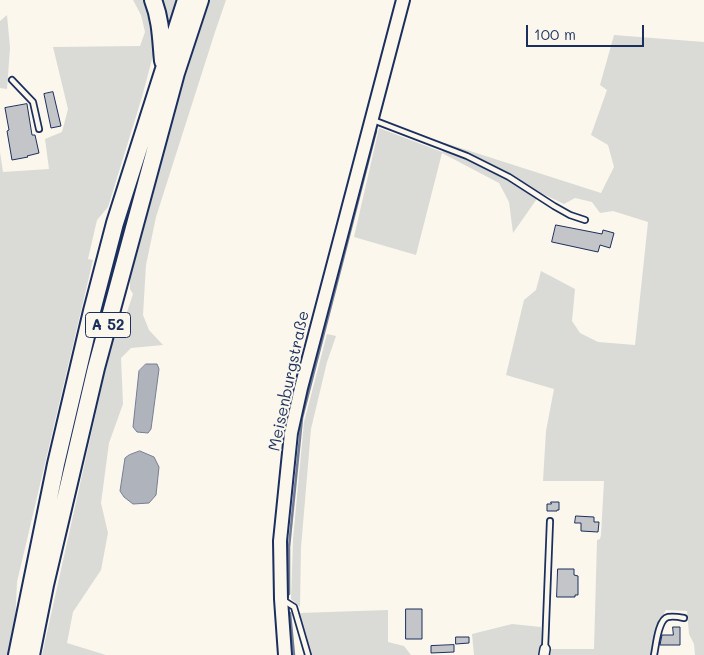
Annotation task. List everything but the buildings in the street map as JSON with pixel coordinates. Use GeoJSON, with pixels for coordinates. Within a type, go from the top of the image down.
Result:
{"type":"FeatureCollection","features":[{"type":"Feature","properties":{"kind":"highway"},"geometry":{"type":"LineString","coordinates":[[153,0],[161,25],[164,69]]}},
{"type":"Feature","properties":{"kind":"highway","name":"A 52"},"geometry":{"type":"LineString","coordinates":[[17,655],[54,474],[92,311],[115,223],[186,0]]}},
{"type":"Feature","properties":{"kind":"highway","name":"A 52"},"geometry":{"type":"LineString","coordinates":[[31,655],[45,585],[96,368],[176,73],[200,0]]}},
{"type":"Feature","properties":{"kind":"main road","name":"Meisenburgstraße"},"geometry":{"type":"LineString","coordinates":[[284,655],[280,541],[291,433],[402,0]]}},
{"type":"Feature","properties":{"kind":"lane"},"geometry":{"type":"LineString","coordinates":[[12,80],[33,102],[39,129]]}},
{"type":"Feature","properties":{"kind":"lane"},"geometry":{"type":"LineString","coordinates":[[372,119],[467,156],[509,177],[570,215],[585,220]]}},
{"type":"Feature","properties":{"kind":"lane"},"geometry":{"type":"LineString","coordinates":[[544,652],[550,521]]}},
{"type":"Feature","properties":{"kind":"lane"},"geometry":{"type":"LineString","coordinates":[[281,599],[294,607],[308,655]]}},
{"type":"Feature","properties":{"kind":"lane"},"geometry":{"type":"LineString","coordinates":[[654,655],[660,623],[664,618],[684,618]]}},
{"type":"Feature","properties":{"kind":"shaded area"},"geometry":{"type":"Polygon","coordinates":[[[133,0],[147,0],[151,6],[155,48],[108,207],[97,220],[88,259],[93,260],[17,582],[15,624],[9,655],[0,655],[0,152],[3,172],[49,169],[45,139],[62,132],[68,109],[53,47],[140,46],[145,32],[141,15],[133,0]]]}},
{"type":"Feature","properties":{"kind":"shaded area"},"geometry":{"type":"Polygon","coordinates":[[[158,0],[176,0],[166,32],[158,0]]]}},
{"type":"Feature","properties":{"kind":"shaded area"},"geometry":{"type":"Polygon","coordinates":[[[210,0],[226,0],[156,217],[146,265],[143,315],[149,330],[163,345],[131,348],[121,358],[123,404],[109,443],[101,503],[108,533],[101,570],[73,612],[67,643],[106,655],[42,655],[115,323],[123,324],[133,294],[130,289],[130,269],[154,174],[210,0]]]}},
{"type":"Feature","properties":{"kind":"shaded area"},"geometry":{"type":"Polygon","coordinates":[[[7,15],[10,48],[7,89],[0,88],[0,21],[7,15]]]}},
{"type":"Feature","properties":{"kind":"shaded area"},"geometry":{"type":"Polygon","coordinates":[[[614,35],[704,42],[704,655],[695,655],[694,644],[689,634],[687,611],[666,610],[656,626],[651,655],[547,655],[547,649],[594,649],[597,540],[600,539],[601,535],[604,481],[543,481],[546,431],[554,389],[506,375],[524,300],[536,290],[541,271],[575,289],[572,321],[580,333],[598,342],[635,345],[648,222],[613,211],[600,213],[592,202],[575,198],[564,204],[541,193],[513,233],[509,202],[499,183],[442,153],[416,255],[354,237],[379,128],[442,152],[445,143],[601,193],[614,167],[608,145],[591,135],[607,90],[600,85],[614,35]]]}},
{"type":"Feature","properties":{"kind":"shaded area"},"geometry":{"type":"Polygon","coordinates":[[[327,334],[336,336],[327,362],[311,429],[301,548],[300,607],[291,599],[293,539],[304,422],[327,334]]]}},
{"type":"Feature","properties":{"kind":"shaded area"},"geometry":{"type":"Polygon","coordinates":[[[146,364],[157,364],[159,369],[151,429],[148,433],[137,432],[133,427],[139,371],[146,364]]]}},
{"type":"Feature","properties":{"kind":"shaded area"},"geometry":{"type":"Polygon","coordinates":[[[140,451],[154,457],[159,467],[156,495],[149,503],[133,504],[120,491],[125,458],[140,451]]]}},
{"type":"Feature","properties":{"kind":"shaded area"},"geometry":{"type":"Polygon","coordinates":[[[388,610],[388,642],[404,646],[411,655],[310,655],[300,613],[388,610]]]}},
{"type":"Feature","properties":{"kind":"shaded area"},"geometry":{"type":"Polygon","coordinates":[[[512,624],[541,627],[541,655],[474,655],[472,634],[512,624]]]}},
{"type":"Feature","properties":{"kind":"waterway"},"geometry":{"type":"LineString","coordinates":[[289,594],[289,547],[302,418],[376,131]]}},
{"type":"Feature","properties":{"kind":"waterway"},"geometry":{"type":"LineString","coordinates":[[290,613],[294,655]]}}]}
